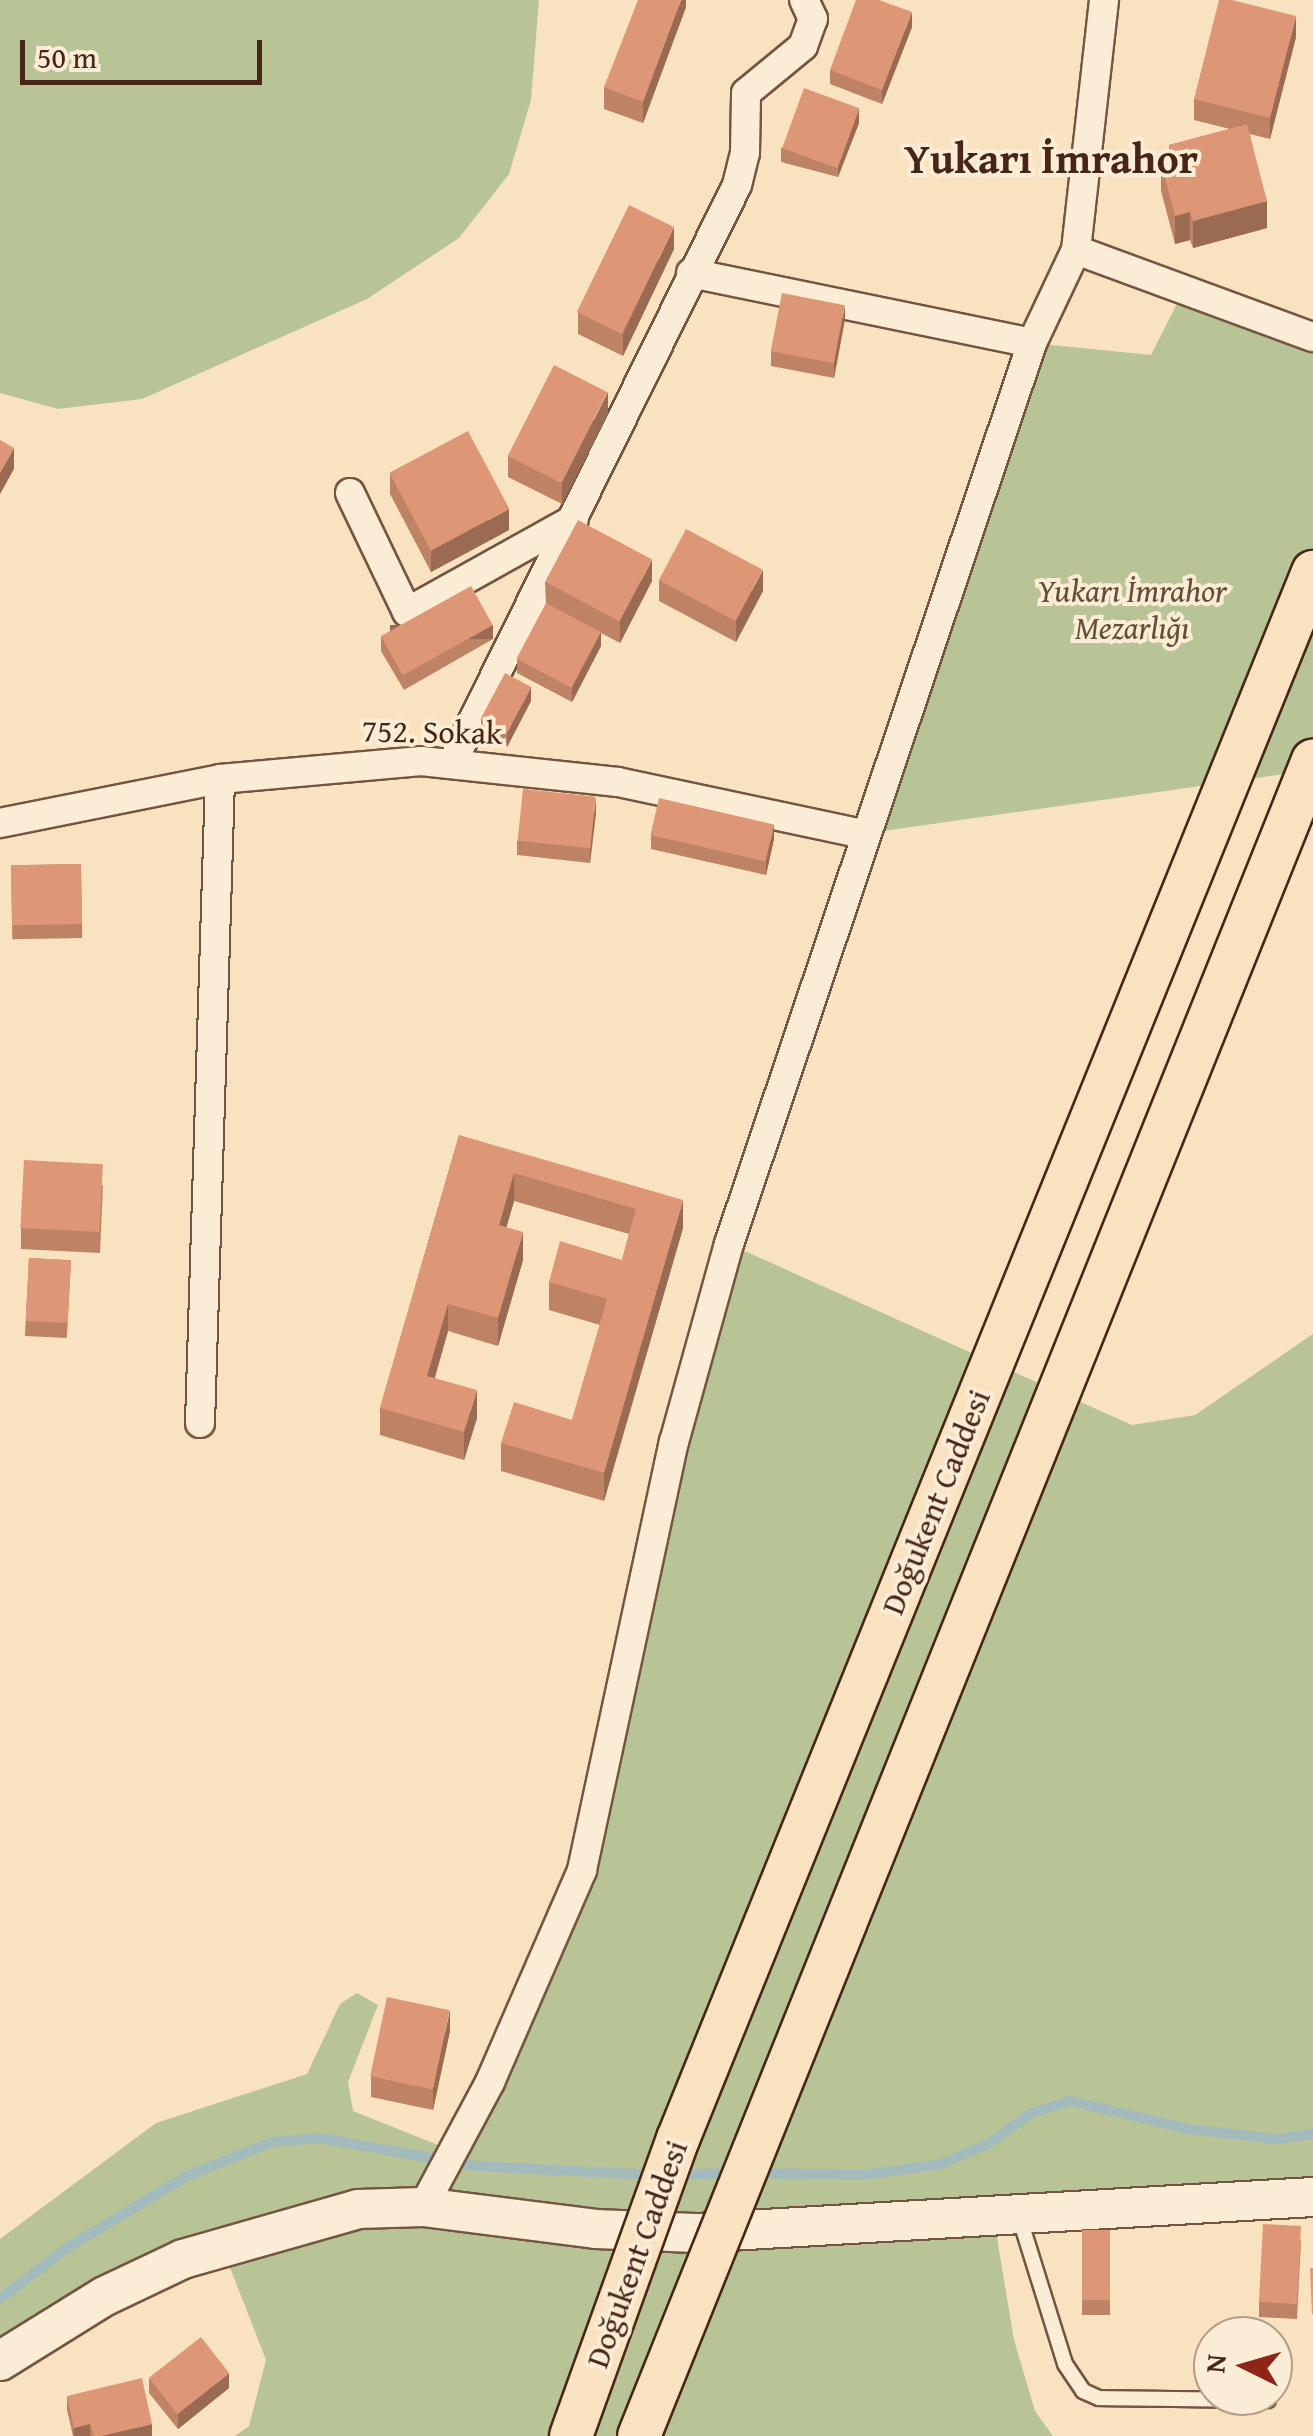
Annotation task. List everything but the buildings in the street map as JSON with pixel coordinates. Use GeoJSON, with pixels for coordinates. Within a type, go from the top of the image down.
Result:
{"type":"FeatureCollection","features":[{"type":"Feature","properties":{"kind":"main road","name":"Doğukent Caddesi"},"geometry":{"type":"LineString","coordinates":[[571,2436],[678,2140],[1313,572]]}},
{"type":"Feature","properties":{"kind":"main road","name":"Doğukent Caddesi"},"geometry":{"type":"LineString","coordinates":[[639,2436],[1313,760]]}},
{"type":"Feature","properties":{"kind":"street"},"geometry":{"type":"LineString","coordinates":[[452,763],[736,185],[745,153],[746,93],[803,46],[813,19],[804,0]]}},
{"type":"Feature","properties":{"kind":"street"},"geometry":{"type":"LineString","coordinates":[[423,2206],[490,2082],[582,1870],[674,1442],[729,1244],[862,834],[1032,343],[1076,250],[1104,0]]}},
{"type":"Feature","properties":{"kind":"street"},"geometry":{"type":"LineString","coordinates":[[1076,250],[1313,337]]}},
{"type":"Feature","properties":{"kind":"street"},"geometry":{"type":"LineString","coordinates":[[691,273],[1032,343]]}},
{"type":"Feature","properties":{"kind":"street"},"geometry":{"type":"LineString","coordinates":[[350,494],[406,612],[574,519]]}},
{"type":"Feature","properties":{"kind":"street","name":"752. Sokak"},"geometry":{"type":"LineString","coordinates":[[0,824],[220,780],[452,763],[618,782],[862,834]]}},
{"type":"Feature","properties":{"kind":"street"},"geometry":{"type":"LineString","coordinates":[[200,1422],[220,780]]}},
{"type":"Feature","properties":{"kind":"street"},"geometry":{"type":"LineString","coordinates":[[0,2360],[105,2296],[183,2259],[358,2209],[423,2206],[596,2229],[696,2232],[1313,2197]]}},
{"type":"Feature","properties":{"kind":"lane"},"geometry":{"type":"LineString","coordinates":[[1018,2212],[1066,2364],[1083,2391],[1100,2398],[1193,2399]]}},
{"type":"Feature","properties":{"kind":"green space"},"geometry":{"type":"Polygon","coordinates":[[[0,0],[539,0],[531,100],[509,174],[459,238],[367,299],[142,399],[58,409],[0,393],[0,0]]]}},
{"type":"Feature","properties":{"kind":"green space","name":"Yukarı İmrahor Mezarlığı"},"geometry":{"type":"Polygon","coordinates":[[[1186,286],[1313,327],[1313,770],[862,834],[1032,343],[1151,355],[1186,286]]]}},
{"type":"Feature","properties":{"kind":"green space"},"geometry":{"type":"Polygon","coordinates":[[[729,1244],[1132,1425],[1195,1415],[1313,1334],[1313,2197],[993,2214],[1014,2340],[1035,2411],[1053,2436],[235,2436],[249,2426],[266,2360],[222,2247],[0,2361],[0,2239],[156,2123],[307,2074],[340,2004],[357,1993],[378,2005],[348,2082],[353,2111],[453,2151],[554,1938],[729,1244]]]}},
{"type":"Feature","properties":{"kind":"waterway"},"geometry":{"type":"LineString","coordinates":[[755,2173],[864,2175],[941,2164],[988,2144],[1032,2113],[1070,2101],[1188,2129],[1277,2139],[1313,2134]]}},
{"type":"Feature","properties":{"kind":"waterway"},"geometry":{"type":"LineString","coordinates":[[0,2299],[67,2248],[187,2176],[272,2142],[320,2138],[475,2166],[653,2175]]}},
{"type":"Feature","properties":{"kind":"waterway"},"geometry":{"type":"LineString","coordinates":[[675,2175],[733,2173]]}},
{"type":"Feature","properties":{"kind":"district","name":"Yukarı İmrahor"},"geometry":{"type":"Point","coordinates":[1051,158]}}]}
